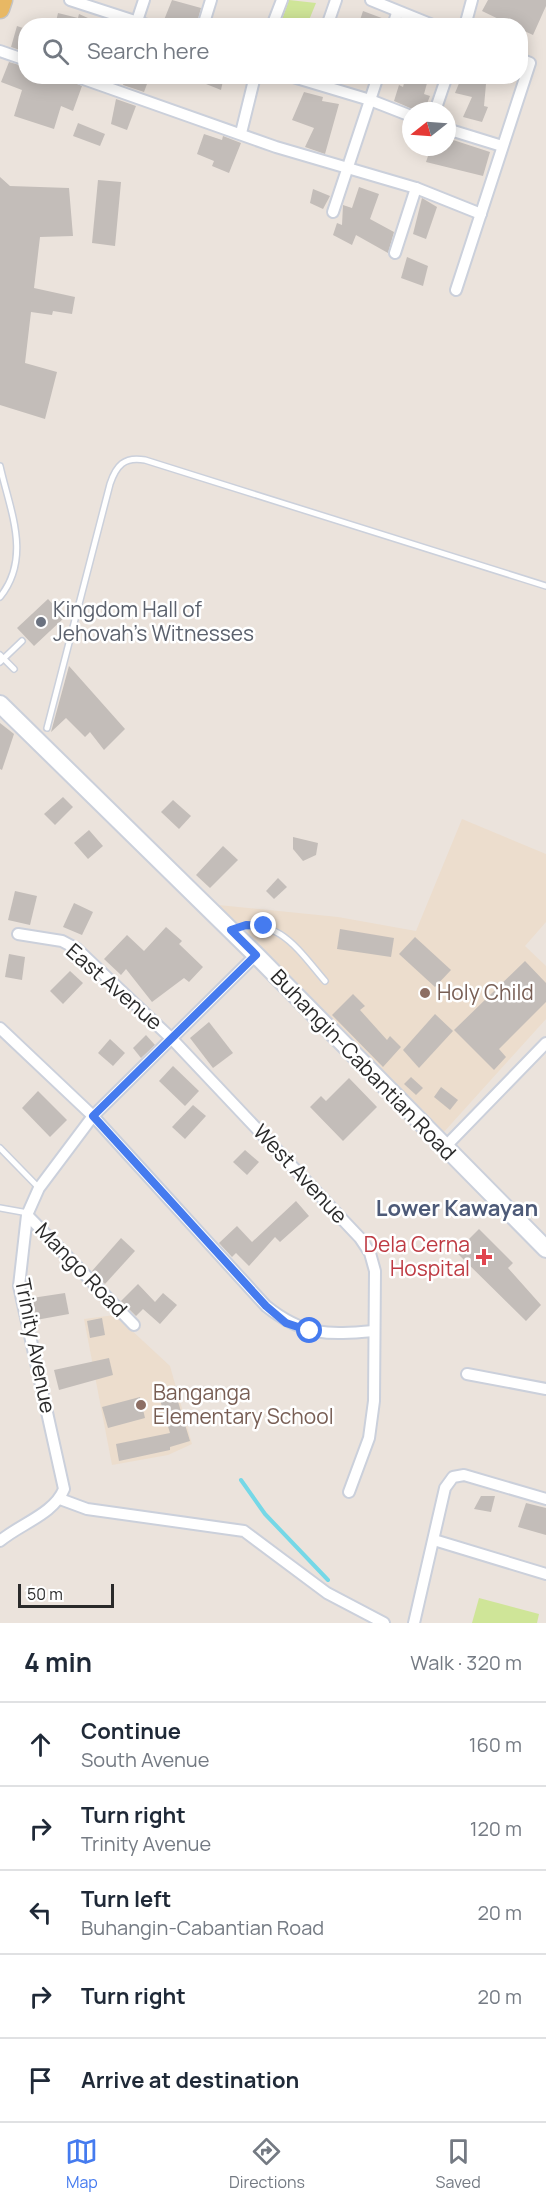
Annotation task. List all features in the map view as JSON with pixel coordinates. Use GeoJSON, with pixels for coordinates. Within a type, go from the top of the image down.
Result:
{"type":"FeatureCollection","features":[{"type":"Feature","properties":{"kind":"main road"},"geometry":{"type":"LineString","coordinates":[[0,9],[3,0]]}},
{"type":"Feature","properties":{"kind":"main road","name":"Buhangin-Cabantian Road"},"geometry":{"type":"LineString","coordinates":[[0,704],[231,930],[546,1249]]}},
{"type":"Feature","properties":{"kind":"street"},"geometry":{"type":"LineString","coordinates":[[138,18],[144,0]]}},
{"type":"Feature","properties":{"kind":"street"},"geometry":{"type":"LineString","coordinates":[[205,18],[211,0]]}},
{"type":"Feature","properties":{"kind":"street"},"geometry":{"type":"LineString","coordinates":[[275,18],[282,0]]}},
{"type":"Feature","properties":{"kind":"street"},"geometry":{"type":"LineString","coordinates":[[330,18],[336,0]]}},
{"type":"Feature","properties":{"kind":"street"},"geometry":{"type":"LineString","coordinates":[[371,0],[412,18]]}},
{"type":"Feature","properties":{"kind":"street"},"geometry":{"type":"LineString","coordinates":[[467,18],[472,0]]}},
{"type":"Feature","properties":{"kind":"street"},"geometry":{"type":"LineString","coordinates":[[75,1],[128,18]]}},
{"type":"Feature","properties":{"kind":"street"},"geometry":{"type":"LineString","coordinates":[[395,18],[397,13]]}},
{"type":"Feature","properties":{"kind":"street"},"geometry":{"type":"LineString","coordinates":[[0,51],[18,57]]}},
{"type":"Feature","properties":{"kind":"street"},"geometry":{"type":"LineString","coordinates":[[98,84],[345,169],[416,188],[481,214]]}},
{"type":"Feature","properties":{"kind":"street"},"geometry":{"type":"LineString","coordinates":[[241,134],[253,84]]}},
{"type":"Feature","properties":{"kind":"street"},"geometry":{"type":"LineString","coordinates":[[320,84],[402,112]]}},
{"type":"Feature","properties":{"kind":"street"},"geometry":{"type":"LineString","coordinates":[[333,212],[345,169],[375,84]]}},
{"type":"Feature","properties":{"kind":"street"},"geometry":{"type":"LineString","coordinates":[[438,102],[444,84]]}},
{"type":"Feature","properties":{"kind":"street"},"geometry":{"type":"LineString","coordinates":[[456,290],[523,84]]}},
{"type":"Feature","properties":{"kind":"street"},"geometry":{"type":"LineString","coordinates":[[456,132],[502,146]]}},
{"type":"Feature","properties":{"kind":"street"},"geometry":{"type":"LineString","coordinates":[[395,253],[416,188]]}},
{"type":"Feature","properties":{"kind":"street","name":"East Avenue"},"geometry":{"type":"LineString","coordinates":[[18,934],[62,941],[77,949],[173,1040]]}},
{"type":"Feature","properties":{"kind":"street","name":"Trinity Avenue"},"geometry":{"type":"LineString","coordinates":[[60,1499],[64,1489],[63,1478],[19,1286],[28,1214],[39,1188],[93,1116],[173,1040],[256,955]]}},
{"type":"Feature","properties":{"kind":"street"},"geometry":{"type":"LineString","coordinates":[[0,1028],[93,1116],[266,1306],[286,1323],[332,1335],[374,1331]]}},
{"type":"Feature","properties":{"kind":"street","name":"West Avenue"},"geometry":{"type":"LineString","coordinates":[[173,1040],[360,1238],[370,1253],[375,1272],[374,1401],[369,1438],[349,1492]]}},
{"type":"Feature","properties":{"kind":"street"},"geometry":{"type":"LineString","coordinates":[[444,1148],[546,1043]]}},
{"type":"Feature","properties":{"kind":"street","name":"Mango Road"},"geometry":{"type":"LineString","coordinates":[[28,1214],[134,1325]]}},
{"type":"Feature","properties":{"kind":"street"},"geometry":{"type":"LineString","coordinates":[[467,1374],[546,1389]]}},
{"type":"Feature","properties":{"kind":"street"},"geometry":{"type":"LineString","coordinates":[[414,1623],[446,1488],[453,1477],[464,1476],[546,1498]]}},
{"type":"Feature","properties":{"kind":"street"},"geometry":{"type":"LineString","coordinates":[[0,1541],[60,1499],[87,1509],[244,1531],[327,1593],[384,1623]]}},
{"type":"Feature","properties":{"kind":"street"},"geometry":{"type":"LineString","coordinates":[[434,1540],[546,1574]]}},
{"type":"Feature","properties":{"kind":"lane"},"geometry":{"type":"LineString","coordinates":[[47,728],[110,484],[118,465],[131,459],[145,460],[546,586]]}},
{"type":"Feature","properties":{"kind":"lane"},"geometry":{"type":"LineString","coordinates":[[0,466],[19,552],[11,583],[0,597]]}},
{"type":"Feature","properties":{"kind":"lane"},"geometry":{"type":"LineString","coordinates":[[14,669],[1,659],[22,641]]}},
{"type":"Feature","properties":{"kind":"lane"},"geometry":{"type":"LineString","coordinates":[[231,930],[246,925],[277,930],[326,981]]}},
{"type":"Feature","properties":{"kind":"lane"},"geometry":{"type":"LineString","coordinates":[[0,1148],[39,1188]]}},
{"type":"Feature","properties":{"kind":"lane"},"geometry":{"type":"LineString","coordinates":[[0,1208],[28,1214]]}},
{"type":"Feature","properties":{"kind":"shaded area","name":"Holy Child"},"geometry":{"type":"Polygon","coordinates":[[[462,819],[546,854],[546,922],[525,946],[546,966],[546,1019],[443,1133],[218,905],[338,917],[416,931],[462,819]]]}},
{"type":"Feature","properties":{"kind":"shaded area","name":"Banganga Elementary School"},"geometry":{"type":"Polygon","coordinates":[[[115,1315],[170,1366],[192,1444],[168,1455],[112,1465],[84,1319],[115,1315]]]}},
{"type":"Feature","properties":{"kind":"green space"},"geometry":{"type":"Polygon","coordinates":[[[289,0],[316,3],[310,18],[283,18],[289,0]]]}},
{"type":"Feature","properties":{"kind":"green space"},"geometry":{"type":"Polygon","coordinates":[[[479,1598],[539,1614],[537,1623],[472,1623],[479,1598]]]}},
{"type":"Feature","properties":{"kind":"building"},"geometry":{"type":"Polygon","coordinates":[[[172,0],[201,8],[198,18],[165,18],[172,0]]]}},
{"type":"Feature","properties":{"kind":"building"},"geometry":{"type":"Polygon","coordinates":[[[488,0],[546,0],[546,6],[533,35],[528,33],[528,18],[496,18],[482,11],[488,0]]]}},
{"type":"Feature","properties":{"kind":"building"},"geometry":{"type":"Polygon","coordinates":[[[363,11],[382,18],[361,18],[363,11]]]}},
{"type":"Feature","properties":{"kind":"building"},"geometry":{"type":"Polygon","coordinates":[[[58,13],[78,18],[57,18],[58,13]]]}},
{"type":"Feature","properties":{"kind":"building"},"geometry":{"type":"Polygon","coordinates":[[[17,26],[18,49],[11,47],[17,26]]]}},
{"type":"Feature","properties":{"kind":"building"},"geometry":{"type":"Polygon","coordinates":[[[9,62],[18,65],[18,84],[77,84],[82,86],[73,111],[61,106],[54,129],[14,116],[22,90],[1,82],[9,62]]]}},
{"type":"Feature","properties":{"kind":"building"},"geometry":{"type":"Polygon","coordinates":[[[123,84],[147,84],[144,92],[123,84]]]}},
{"type":"Feature","properties":{"kind":"building"},"geometry":{"type":"Polygon","coordinates":[[[206,84],[222,84],[221,90],[206,84]]]}},
{"type":"Feature","properties":{"kind":"building"},"geometry":{"type":"Polygon","coordinates":[[[404,84],[427,84],[424,94],[430,96],[428,102],[402,102],[402,104],[394,101],[399,85],[403,87],[404,84]]]}},
{"type":"Feature","properties":{"kind":"building"},"geometry":{"type":"Polygon","coordinates":[[[459,84],[486,84],[484,106],[488,107],[482,122],[463,117],[472,97],[455,93],[459,84]]]}},
{"type":"Feature","properties":{"kind":"building"},"geometry":{"type":"Polygon","coordinates":[[[304,92],[323,97],[322,101],[339,104],[325,154],[305,147],[314,128],[292,120],[304,92]]]}},
{"type":"Feature","properties":{"kind":"building"},"geometry":{"type":"Polygon","coordinates":[[[116,99],[136,106],[127,130],[111,124],[116,99]]]}},
{"type":"Feature","properties":{"kind":"building"},"geometry":{"type":"Polygon","coordinates":[[[78,123],[105,134],[100,146],[73,136],[78,123]]]}},
{"type":"Feature","properties":{"kind":"building"},"geometry":{"type":"Polygon","coordinates":[[[204,134],[222,140],[223,136],[241,143],[229,173],[212,166],[214,161],[197,154],[204,134]]]}},
{"type":"Feature","properties":{"kind":"building"},"geometry":{"type":"Polygon","coordinates":[[[456,141],[490,152],[483,176],[426,162],[428,156],[456,156],[456,141]]]}},
{"type":"Feature","properties":{"kind":"building"},"geometry":{"type":"Polygon","coordinates":[[[0,177],[10,186],[69,188],[73,236],[40,237],[34,288],[75,297],[72,314],[53,311],[52,315],[31,312],[25,363],[57,372],[45,419],[0,405],[0,177]]]}},
{"type":"Feature","properties":{"kind":"building"},"geometry":{"type":"Polygon","coordinates":[[[98,180],[121,182],[115,246],[92,243],[98,180]]]}},
{"type":"Feature","properties":{"kind":"building"},"geometry":{"type":"Polygon","coordinates":[[[359,187],[379,194],[370,219],[394,232],[388,253],[356,235],[352,245],[333,235],[337,223],[342,225],[343,205],[352,208],[359,187]]]}},
{"type":"Feature","properties":{"kind":"building"},"geometry":{"type":"Polygon","coordinates":[[[313,189],[330,196],[323,209],[310,203],[313,189]]]}},
{"type":"Feature","properties":{"kind":"building"},"geometry":{"type":"Polygon","coordinates":[[[422,198],[437,207],[426,239],[413,234],[422,198]]]}},
{"type":"Feature","properties":{"kind":"building"},"geometry":{"type":"Polygon","coordinates":[[[407,257],[428,266],[423,286],[401,278],[407,257]]]}},
{"type":"Feature","properties":{"kind":"building","name":"Kingdom Hall of Jehovah's Witnesses"},"geometry":{"type":"Polygon","coordinates":[[[48,599],[65,617],[34,646],[17,628],[48,599]]]}},
{"type":"Feature","properties":{"kind":"building"},"geometry":{"type":"Polygon","coordinates":[[[69,666],[125,729],[104,750],[90,732],[85,737],[66,718],[51,732],[69,666]]]}},
{"type":"Feature","properties":{"kind":"building"},"geometry":{"type":"Polygon","coordinates":[[[0,723],[14,734],[2,770],[0,769],[0,723]]]}},
{"type":"Feature","properties":{"kind":"building"},"geometry":{"type":"Polygon","coordinates":[[[63,797],[73,807],[55,825],[44,814],[63,797]]]}},
{"type":"Feature","properties":{"kind":"building"},"geometry":{"type":"Polygon","coordinates":[[[173,800],[191,816],[179,829],[161,812],[173,800]]]}},
{"type":"Feature","properties":{"kind":"building"},"geometry":{"type":"Polygon","coordinates":[[[89,830],[103,846],[88,859],[74,843],[89,830]]]}},
{"type":"Feature","properties":{"kind":"building"},"geometry":{"type":"Polygon","coordinates":[[[293,837],[318,843],[316,855],[303,861],[293,849],[293,837]]]}},
{"type":"Feature","properties":{"kind":"building"},"geometry":{"type":"Polygon","coordinates":[[[223,846],[238,860],[210,888],[196,875],[223,846]]]}},
{"type":"Feature","properties":{"kind":"building"},"geometry":{"type":"Polygon","coordinates":[[[278,878],[287,887],[274,899],[266,891],[278,878]]]}},
{"type":"Feature","properties":{"kind":"building"},"geometry":{"type":"Polygon","coordinates":[[[15,891],[37,896],[30,925],[8,920],[15,891]]]}},
{"type":"Feature","properties":{"kind":"building"},"geometry":{"type":"Polygon","coordinates":[[[74,903],[93,912],[82,935],[63,927],[74,903]]]}},
{"type":"Feature","properties":{"kind":"building"},"geometry":{"type":"Polygon","coordinates":[[[166,927],[182,941],[179,944],[203,967],[189,982],[184,978],[152,1002],[126,969],[121,975],[104,959],[127,935],[144,951],[166,927]]]}},
{"type":"Feature","properties":{"kind":"building"},"geometry":{"type":"Polygon","coordinates":[[[340,929],[394,938],[391,957],[337,949],[340,929]]]}},
{"type":"Feature","properties":{"kind":"building"},"geometry":{"type":"Polygon","coordinates":[[[415,937],[451,970],[435,987],[399,954],[415,937]]]}},
{"type":"Feature","properties":{"kind":"building"},"geometry":{"type":"Polygon","coordinates":[[[9,954],[25,957],[22,980],[5,977],[9,954]]]}},
{"type":"Feature","properties":{"kind":"building"},"geometry":{"type":"Polygon","coordinates":[[[525,961],[546,983],[546,1002],[499,1049],[506,1057],[494,1070],[454,1030],[525,961]]]}},
{"type":"Feature","properties":{"kind":"building"},"geometry":{"type":"Polygon","coordinates":[[[70,971],[83,983],[63,1004],[50,991],[70,971]]]}},
{"type":"Feature","properties":{"kind":"building"},"geometry":{"type":"Polygon","coordinates":[[[353,994],[365,1006],[360,1010],[387,1040],[390,1036],[401,1047],[383,1067],[332,1015],[353,994]]]}},
{"type":"Feature","properties":{"kind":"building"},"geometry":{"type":"Polygon","coordinates":[[[435,1014],[453,1031],[419,1068],[403,1050],[435,1014]]]}},
{"type":"Feature","properties":{"kind":"building"},"geometry":{"type":"Polygon","coordinates":[[[209,1022],[233,1053],[213,1068],[190,1038],[209,1022]]]}},
{"type":"Feature","properties":{"kind":"building"},"geometry":{"type":"Polygon","coordinates":[[[146,1035],[155,1045],[141,1058],[133,1048],[146,1035]]]}},
{"type":"Feature","properties":{"kind":"building"},"geometry":{"type":"Polygon","coordinates":[[[110,1039],[125,1053],[113,1066],[98,1053],[110,1039]]]}},
{"type":"Feature","properties":{"kind":"building"},"geometry":{"type":"Polygon","coordinates":[[[173,1066],[199,1091],[185,1106],[159,1081],[173,1066]]]}},
{"type":"Feature","properties":{"kind":"building"},"geometry":{"type":"Polygon","coordinates":[[[411,1077],[423,1088],[416,1095],[404,1084],[411,1077]]]}},
{"type":"Feature","properties":{"kind":"building"},"geometry":{"type":"Polygon","coordinates":[[[349,1078],[377,1107],[343,1141],[310,1107],[321,1096],[326,1101],[349,1078]]]}},
{"type":"Feature","properties":{"kind":"building"},"geometry":{"type":"Polygon","coordinates":[[[441,1087],[458,1100],[450,1110],[434,1097],[441,1087]]]}},
{"type":"Feature","properties":{"kind":"building"},"geometry":{"type":"Polygon","coordinates":[[[38,1091],[67,1120],[50,1137],[22,1108],[38,1091]]]}},
{"type":"Feature","properties":{"kind":"building"},"geometry":{"type":"Polygon","coordinates":[[[193,1105],[206,1116],[185,1139],[172,1127],[193,1105]]]}},
{"type":"Feature","properties":{"kind":"building"},"geometry":{"type":"Polygon","coordinates":[[[245,1150],[259,1162],[247,1175],[233,1162],[245,1150]]]}},
{"type":"Feature","properties":{"kind":"building"},"geometry":{"type":"Polygon","coordinates":[[[296,1201],[309,1216],[280,1242],[275,1237],[249,1266],[236,1253],[232,1257],[219,1243],[237,1226],[252,1242],[296,1201]]]}},
{"type":"Feature","properties":{"kind":"building","name":"Dela Cerna Hospital"},"geometry":{"type":"Polygon","coordinates":[[[479,1229],[513,1263],[508,1268],[541,1305],[526,1321],[456,1252],[479,1229]]]}},
{"type":"Feature","properties":{"kind":"building"},"geometry":{"type":"Polygon","coordinates":[[[121,1238],[135,1251],[105,1284],[92,1271],[121,1238]]]}},
{"type":"Feature","properties":{"kind":"building"},"geometry":{"type":"Polygon","coordinates":[[[138,1284],[155,1302],[163,1293],[177,1305],[160,1324],[143,1309],[136,1316],[121,1301],[138,1284]]]}},
{"type":"Feature","properties":{"kind":"building"},"geometry":{"type":"Polygon","coordinates":[[[65,1293],[69,1314],[36,1320],[32,1298],[65,1293]]]}},
{"type":"Feature","properties":{"kind":"building"},"geometry":{"type":"Polygon","coordinates":[[[102,1318],[105,1335],[90,1338],[87,1321],[102,1318]]]}},
{"type":"Feature","properties":{"kind":"building"},"geometry":{"type":"Polygon","coordinates":[[[109,1358],[113,1375],[59,1390],[54,1370],[109,1358]]]}},
{"type":"Feature","properties":{"kind":"building"},"geometry":{"type":"Polygon","coordinates":[[[176,1395],[190,1441],[170,1447],[170,1450],[119,1461],[116,1444],[170,1433],[160,1400],[176,1395]]]}},
{"type":"Feature","properties":{"kind":"building"},"geometry":{"type":"Polygon","coordinates":[[[140,1397],[145,1418],[108,1428],[102,1407],[140,1397]]]}},
{"type":"Feature","properties":{"kind":"building"},"geometry":{"type":"Polygon","coordinates":[[[481,1496],[495,1496],[491,1512],[474,1509],[481,1496]]]}},
{"type":"Feature","properties":{"kind":"building"},"geometry":{"type":"Polygon","coordinates":[[[526,1503],[546,1508],[546,1535],[518,1527],[526,1503]]]}},
{"type":"Feature","properties":{"kind":"waterway"},"geometry":{"type":"LineString","coordinates":[[241,1480],[265,1514],[328,1580]]}},
{"type":"Feature","properties":{"kind":"place","name":"Kingdom Hall of Jehovah's Witnesses"},"geometry":{"type":"Point","coordinates":[41,622]}},
{"type":"Feature","properties":{"kind":"place","name":"Holy Child"},"geometry":{"type":"Point","coordinates":[425,993]}},
{"type":"Feature","properties":{"kind":"place","name":"Dela Cerna Hospital"},"geometry":{"type":"Point","coordinates":[484,1257]}},
{"type":"Feature","properties":{"kind":"place","name":"Banganga Elementary School"},"geometry":{"type":"Point","coordinates":[141,1405]}},
{"type":"Feature","properties":{"kind":"district","name":"Lower Kawayan"},"geometry":{"type":"Point","coordinates":[457,1208]}},
{"type":"Feature","properties":{"kind":"route"},"geometry":{"type":"LineString","coordinates":[[264,926],[246,925],[231,930],[256,955],[173,1040],[93,1116],[266,1306],[286,1323],[310,1331]]}}]}
